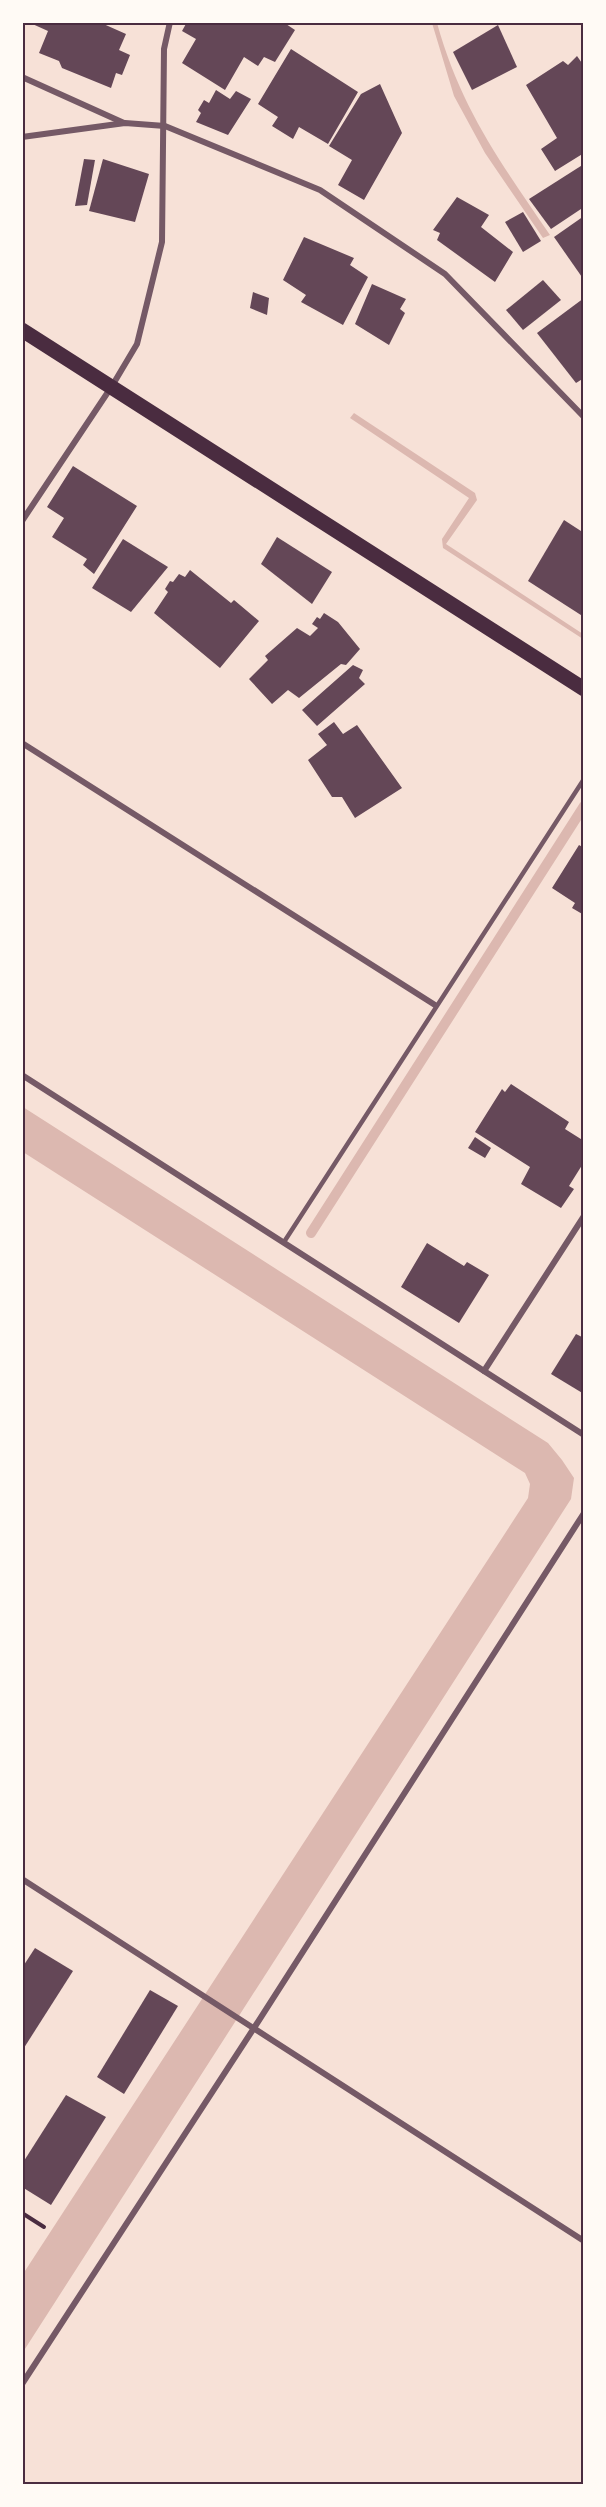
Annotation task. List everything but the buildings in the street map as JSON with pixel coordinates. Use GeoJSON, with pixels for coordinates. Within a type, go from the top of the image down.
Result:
{"type":"FeatureCollection","features":[{"type":"Feature","properties":{"kind":"main road"},"geometry":{"type":"LineString","coordinates":[[22,330],[584,689]]}},
{"type":"Feature","properties":{"kind":"street"},"geometry":{"type":"LineString","coordinates":[[22,521],[112,386],[136,344],[162,242],[164,49],[170,22]]}},
{"type":"Feature","properties":{"kind":"street"},"geometry":{"type":"LineString","coordinates":[[22,77],[125,123]]}},
{"type":"Feature","properties":{"kind":"street"},"geometry":{"type":"LineString","coordinates":[[22,137],[125,123],[165,126],[320,190],[445,274],[584,417]]}},
{"type":"Feature","properties":{"kind":"street"},"geometry":{"type":"LineString","coordinates":[[22,743],[435,1005]]}},
{"type":"Feature","properties":{"kind":"street"},"geometry":{"type":"LineString","coordinates":[[22,1075],[584,1435]]}},
{"type":"Feature","properties":{"kind":"street"},"geometry":{"type":"LineString","coordinates":[[484,1371],[584,1216]]}},
{"type":"Feature","properties":{"kind":"street"},"geometry":{"type":"LineString","coordinates":[[22,2384],[254,2028],[584,1513]]}},
{"type":"Feature","properties":{"kind":"street"},"geometry":{"type":"LineString","coordinates":[[22,1879],[584,2241]]}},
{"type":"Feature","properties":{"kind":"lane"},"geometry":{"type":"LineString","coordinates":[[284,1242],[435,1005],[584,779]]}},
{"type":"Feature","properties":{"kind":"path"},"geometry":{"type":"LineString","coordinates":[[22,2213],[44,2227]]}},
{"type":"Feature","properties":{"kind":"shaded area"},"geometry":{"type":"Polygon","coordinates":[[[432,23],[437,23],[470,109],[499,159],[550,235],[543,238],[485,153],[454,96],[432,23]]]}},
{"type":"Feature","properties":{"kind":"shaded area"},"geometry":{"type":"Polygon","coordinates":[[[354,413],[475,493],[477,500],[446,544],[583,634],[583,639],[443,548],[442,539],[469,498],[350,418],[354,413]]]}},
{"type":"Feature","properties":{"kind":"shaded area"},"geometry":{"type":"Polygon","coordinates":[[[23,1107],[548,1443],[574,1478],[571,1499],[23,2352],[23,2274],[528,1498],[530,1484],[525,1473],[23,1152],[23,1107]]]}},
{"type":"Feature","properties":{"kind":"waterway"},"geometry":{"type":"LineString","coordinates":[[311,1233],[584,806]]}}]}
